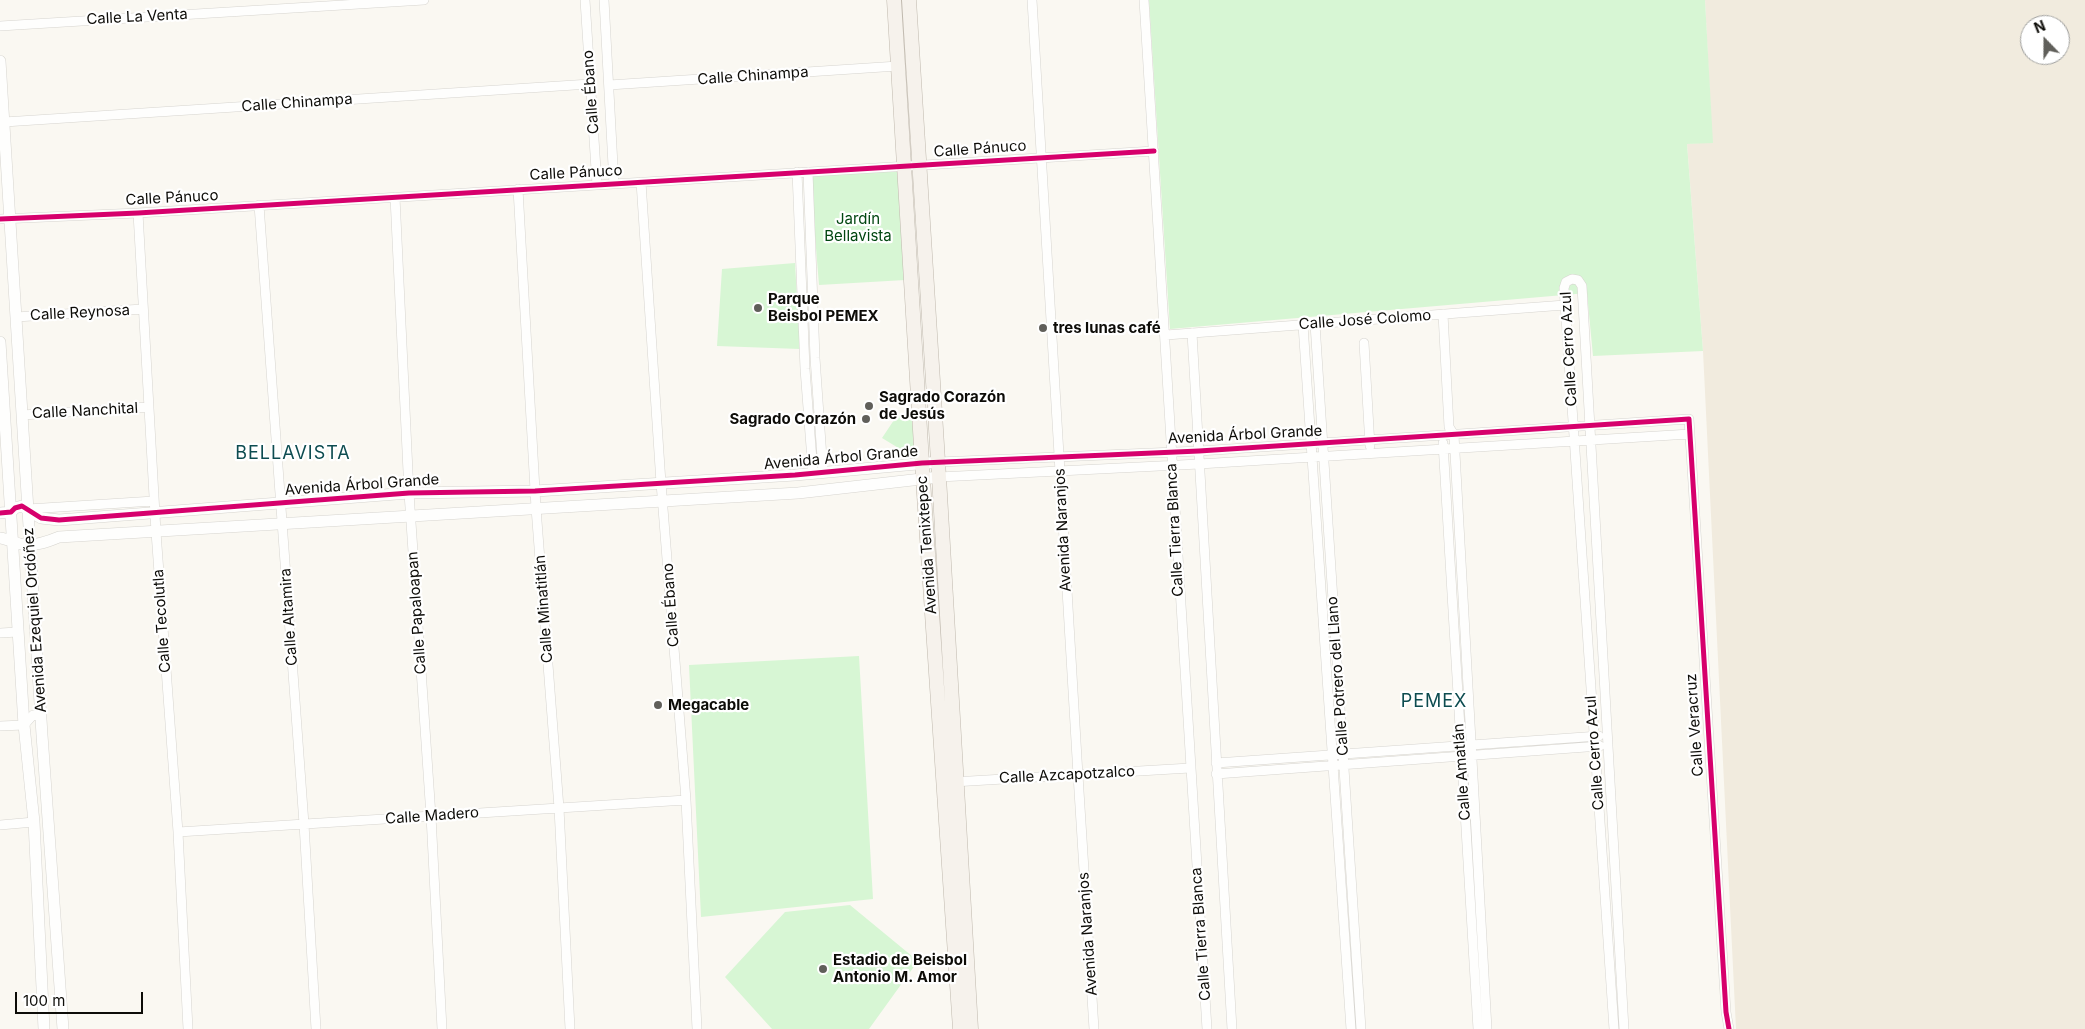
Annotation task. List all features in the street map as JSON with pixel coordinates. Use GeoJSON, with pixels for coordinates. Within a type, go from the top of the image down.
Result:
{"type":"FeatureCollection","features":[{"type":"Feature","properties":{"kind":"main road","name":"Avenida Tenixtepec"},"geometry":{"type":"LineString","coordinates":[[894,0],[933,627],[950,782]]}},
{"type":"Feature","properties":{"kind":"main road","name":"Avenida Tenixtepec"},"geometry":{"type":"LineString","coordinates":[[909,0],[948,626],[950,782],[959,932],[960,1029]]}},
{"type":"Feature","properties":{"kind":"main road"},"geometry":{"type":"LineString","coordinates":[[933,627],[948,626]]}},
{"type":"Feature","properties":{"kind":"main road","name":"Avenida Tenixtepec"},"geometry":{"type":"LineString","coordinates":[[959,932],[970,1029]]}},
{"type":"Feature","properties":{"kind":"street","name":"Calle La Venta"},"geometry":{"type":"LineString","coordinates":[[0,26],[424,0]]}},
{"type":"Feature","properties":{"kind":"street","name":"Calle Ébano"},"geometry":{"type":"LineString","coordinates":[[585,0],[597,185]]}},
{"type":"Feature","properties":{"kind":"street","name":"Calle Ébano"},"geometry":{"type":"LineString","coordinates":[[604,0],[614,184]]}},
{"type":"Feature","properties":{"kind":"street","name":"Avenida Naranjos"},"geometry":{"type":"LineString","coordinates":[[1032,0],[1094,1029]]}},
{"type":"Feature","properties":{"kind":"street","name":"Calle Tierra Blanca"},"geometry":{"type":"LineString","coordinates":[[1144,0],[1166,335],[1171,466],[1207,1029]]}},
{"type":"Feature","properties":{"kind":"street","name":"Avenida Ezequiel Ordóñez"},"geometry":{"type":"LineString","coordinates":[[0,61],[4,122],[5,219],[16,317],[42,736],[63,1029]]}},
{"type":"Feature","properties":{"kind":"street","name":"Calle Chinampa"},"geometry":{"type":"LineString","coordinates":[[609,85],[898,66]]}},
{"type":"Feature","properties":{"kind":"street","name":"Calle Chinampa"},"geometry":{"type":"LineString","coordinates":[[4,122],[590,84]]}},
{"type":"Feature","properties":{"kind":"street","name":"Calle Pánuco"},"geometry":{"type":"LineString","coordinates":[[5,219],[518,190],[1154,150]]}},
{"type":"Feature","properties":{"kind":"street"},"geometry":{"type":"LineString","coordinates":[[797,172],[805,369],[818,473]]}},
{"type":"Feature","properties":{"kind":"street"},"geometry":{"type":"LineString","coordinates":[[808,172],[818,473]]}},
{"type":"Feature","properties":{"kind":"street","name":"Calle Ébano"},"geometry":{"type":"LineString","coordinates":[[641,182],[662,500],[686,800],[697,1029]]}},
{"type":"Feature","properties":{"kind":"street","name":"Calle Minatitlán"},"geometry":{"type":"LineString","coordinates":[[518,190],[536,508],[559,808],[570,1029]]}},
{"type":"Feature","properties":{"kind":"street","name":"Calle Papaloapan"},"geometry":{"type":"LineString","coordinates":[[395,197],[410,515],[442,1029]]}},
{"type":"Feature","properties":{"kind":"street","name":"Calle Altamira"},"geometry":{"type":"LineString","coordinates":[[259,205],[304,824],[316,1029]]}},
{"type":"Feature","properties":{"kind":"street","name":"Calle Tecolutla"},"geometry":{"type":"LineString","coordinates":[[138,212],[154,507],[178,832],[188,1029]]}},
{"type":"Feature","properties":{"kind":"street","name":"Calle Cerro Azul"},"geometry":{"type":"LineString","coordinates":[[1614,1029],[1564,288],[1566,282],[1572,279],[1578,280],[1582,286],[1624,1029]]}},
{"type":"Feature","properties":{"kind":"street","name":"Calle José Colomo"},"geometry":{"type":"LineString","coordinates":[[1166,335],[1565,304]]}},
{"type":"Feature","properties":{"kind":"street","name":"Calle Reynosa"},"geometry":{"type":"LineString","coordinates":[[16,317],[143,309]]}},
{"type":"Feature","properties":{"kind":"street"},"geometry":{"type":"LineString","coordinates":[[1443,314],[1449,427],[1454,435]]}},
{"type":"Feature","properties":{"kind":"street","name":"Calle Potrero del Llano"},"geometry":{"type":"LineString","coordinates":[[1315,324],[1361,1029]]}},
{"type":"Feature","properties":{"kind":"street","name":"Calle Potrero del Llano"},"geometry":{"type":"LineString","coordinates":[[1303,325],[1351,1029]]}},
{"type":"Feature","properties":{"kind":"street"},"geometry":{"type":"LineString","coordinates":[[1192,333],[1232,1029]]}},
{"type":"Feature","properties":{"kind":"street","name":"Avenida Ezequiel Ordóñez"},"geometry":{"type":"LineString","coordinates":[[0,342],[5,512],[12,541],[24,725],[34,822],[44,1029]]}},
{"type":"Feature","properties":{"kind":"street"},"geometry":{"type":"LineString","coordinates":[[1364,343],[1371,454]]}},
{"type":"Feature","properties":{"kind":"street"},"geometry":{"type":"LineString","coordinates":[[1570,371],[1586,370]]}},
{"type":"Feature","properties":{"kind":"street"},"geometry":{"type":"LineString","coordinates":[[1307,387],[1319,386]]}},
{"type":"Feature","properties":{"kind":"street"},"geometry":{"type":"LineString","coordinates":[[1571,392],[1587,391]]}},
{"type":"Feature","properties":{"kind":"street","name":"Calle Nanchital"},"geometry":{"type":"LineString","coordinates":[[22,415],[149,407]]}},
{"type":"Feature","properties":{"kind":"street","name":"Avenida Árbol Grande"},"geometry":{"type":"LineString","coordinates":[[28,509],[41,518],[50,520],[154,507],[281,503],[409,493],[535,491],[818,473],[938,462],[1199,451],[1689,419]]}},
{"type":"Feature","properties":{"kind":"street","name":"Calle Veracruz"},"geometry":{"type":"LineString","coordinates":[[1689,419],[1725,993],[1729,1029]]}},
{"type":"Feature","properties":{"kind":"street","name":"Calle Amatlán"},"geometry":{"type":"LineString","coordinates":[[1449,427],[1444,436],[1443,448],[1487,1029]]}},
{"type":"Feature","properties":{"kind":"street","name":"Avenida Árbol Grande"},"geometry":{"type":"LineString","coordinates":[[0,538],[30,544],[45,542],[59,536],[282,525],[410,515],[797,493],[940,477],[1171,466],[1690,434]]}},
{"type":"Feature","properties":{"kind":"street","name":"Calle Amatlán"},"geometry":{"type":"LineString","coordinates":[[1454,435],[1465,745]]}},
{"type":"Feature","properties":{"kind":"street"},"geometry":{"type":"LineString","coordinates":[[5,512],[22,506],[28,509]]}},
{"type":"Feature","properties":{"kind":"street"},"geometry":{"type":"LineString","coordinates":[[1585,592],[1599,591]]}},
{"type":"Feature","properties":{"kind":"street"},"geometry":{"type":"LineString","coordinates":[[0,633],[18,632]]}},
{"type":"Feature","properties":{"kind":"street"},"geometry":{"type":"LineString","coordinates":[[0,726],[24,725],[32,715],[41,716]]}},
{"type":"Feature","properties":{"kind":"street"},"geometry":{"type":"LineString","coordinates":[[24,725],[28,734],[32,737],[42,736]]}},
{"type":"Feature","properties":{"kind":"street"},"geometry":{"type":"LineString","coordinates":[[1216,763],[1607,736]]}},
{"type":"Feature","properties":{"kind":"street"},"geometry":{"type":"LineString","coordinates":[[1216,774],[1608,746]]}},
{"type":"Feature","properties":{"kind":"street","name":"Calle Amatlán"},"geometry":{"type":"LineString","coordinates":[[1466,756],[1478,1029]]}},
{"type":"Feature","properties":{"kind":"street","name":"Calle Azcapotzalco"},"geometry":{"type":"LineString","coordinates":[[950,782],[1190,768]]}},
{"type":"Feature","properties":{"kind":"street","name":"Calle Madero"},"geometry":{"type":"LineString","coordinates":[[178,832],[686,800]]}},
{"type":"Feature","properties":{"kind":"street"},"geometry":{"type":"LineString","coordinates":[[0,824],[34,822]]}},
{"type":"Feature","properties":{"kind":"street"},"geometry":{"type":"LineString","coordinates":[[1605,894],[1616,894]]}},
{"type":"Feature","properties":{"kind":"shaded area"},"geometry":{"type":"Polygon","coordinates":[[[1705,0],[2085,0],[2085,1029],[1736,1029],[1703,351],[1687,144],[1712,142],[1705,0]]]}},
{"type":"Feature","properties":{"kind":"green space"},"geometry":{"type":"Polygon","coordinates":[[[1149,0],[1705,0],[1713,143],[1687,144],[1703,351],[1593,356],[1587,293],[1170,329],[1149,0]]]}},
{"type":"Feature","properties":{"kind":"green space","name":"Jardín Bellavista"},"geometry":{"type":"Polygon","coordinates":[[[900,169],[905,280],[819,285],[810,174],[900,169]]]}},
{"type":"Feature","properties":{"kind":"green space","name":"Parque Beisbol PEMEX"},"geometry":{"type":"Polygon","coordinates":[[[795,263],[800,349],[717,346],[722,269],[795,263]]]}},
{"type":"Feature","properties":{"kind":"green space"},"geometry":{"type":"Polygon","coordinates":[[[912,413],[915,458],[882,438],[896,417],[912,413]]]}},
{"type":"Feature","properties":{"kind":"green space"},"geometry":{"type":"Polygon","coordinates":[[[859,656],[873,899],[701,917],[689,665],[859,656]]]}},
{"type":"Feature","properties":{"kind":"green space","name":"Estadio de Beisbol Antonio M. Amor"},"geometry":{"type":"Polygon","coordinates":[[[850,905],[918,961],[869,1029],[772,1029],[725,977],[785,912],[850,905]]]}},
{"type":"Feature","properties":{"kind":"cycle path"},"geometry":{"type":"LineString","coordinates":[[0,219],[138,213],[1154,151]]}},
{"type":"Feature","properties":{"kind":"cycle path"},"geometry":{"type":"LineString","coordinates":[[0,513],[11,512],[15,508],[22,506],[41,518],[59,520],[409,493],[535,491],[795,475],[922,463],[1199,451],[1689,419],[1726,1012],[1729,1029]]}},
{"type":"Feature","properties":{"kind":"place","name":"Parque Beisbol PEMEX"},"geometry":{"type":"Point","coordinates":[758,308]}},
{"type":"Feature","properties":{"kind":"place","name":"tres lunas café"},"geometry":{"type":"Point","coordinates":[1043,328]}},
{"type":"Feature","properties":{"kind":"place","name":"Sagrado Corazón de Jesús"},"geometry":{"type":"Point","coordinates":[869,406]}},
{"type":"Feature","properties":{"kind":"place","name":"Sagrado Corazón"},"geometry":{"type":"Point","coordinates":[866,419]}},
{"type":"Feature","properties":{"kind":"place","name":"Megacable"},"geometry":{"type":"Point","coordinates":[658,705]}},
{"type":"Feature","properties":{"kind":"place","name":"Estadio de Beisbol Antonio M. Amor"},"geometry":{"type":"Point","coordinates":[823,969]}},
{"type":"Feature","properties":{"kind":"district","name":"BELLAVISTA"},"geometry":{"type":"Point","coordinates":[293,454]}},
{"type":"Feature","properties":{"kind":"district","name":"PEMEX"},"geometry":{"type":"Point","coordinates":[1434,702]}}]}
